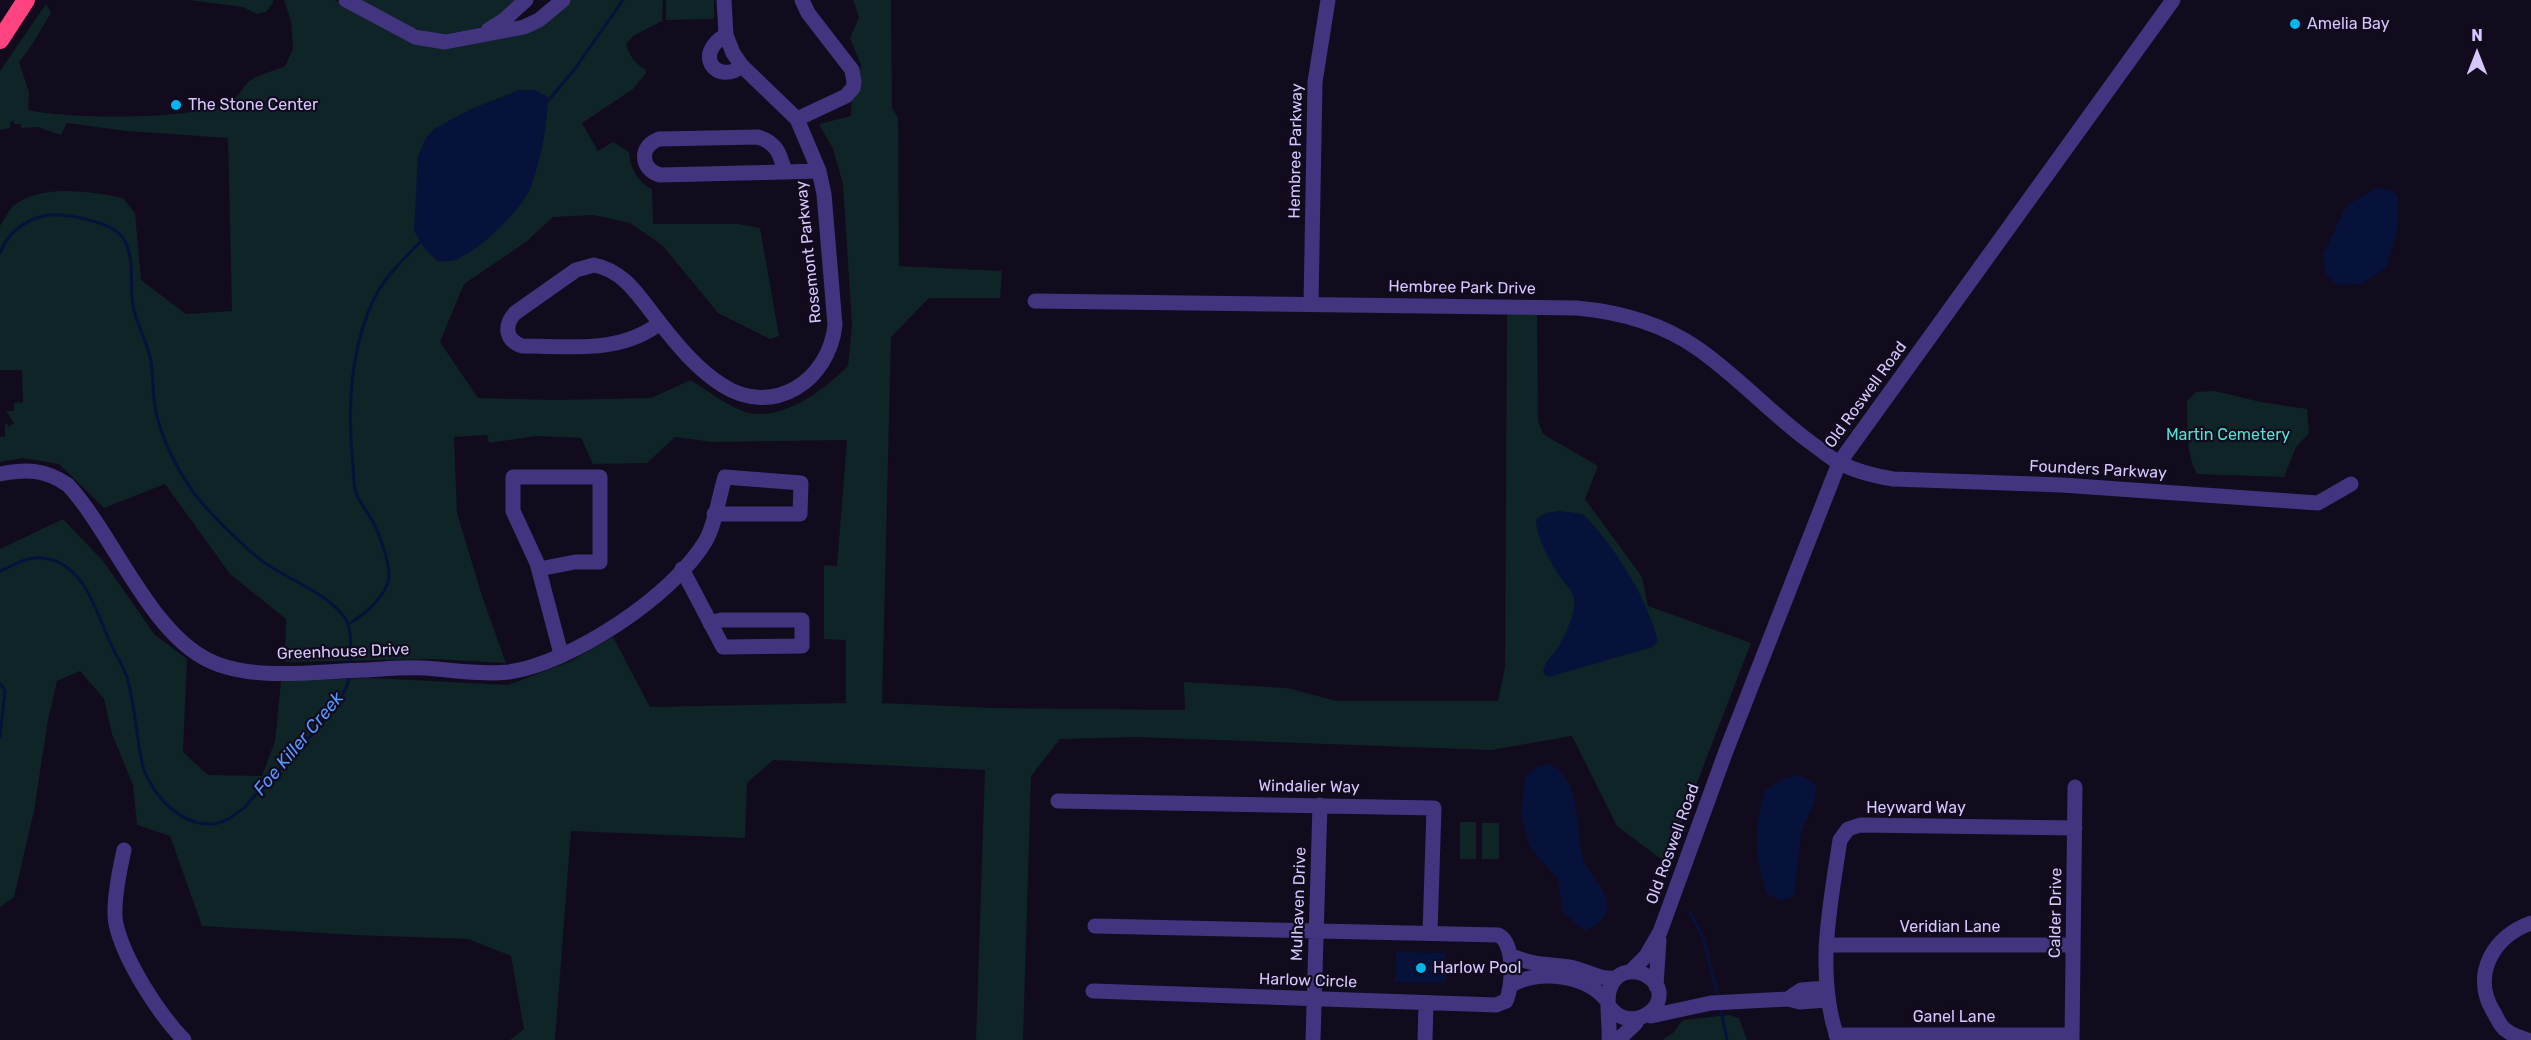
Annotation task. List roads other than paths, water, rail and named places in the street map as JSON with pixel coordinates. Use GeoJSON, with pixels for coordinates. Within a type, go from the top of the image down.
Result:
{"type":"FeatureCollection","features":[{"type":"Feature","properties":{"kind":"highway"},"geometry":{"type":"LineString","coordinates":[[0,40],[26,0]]}},
{"type":"Feature","properties":{"kind":"street"},"geometry":{"type":"LineString","coordinates":[[346,0],[415,38],[445,42],[524,27],[539,20],[562,0]]}},
{"type":"Feature","properties":{"kind":"street"},"geometry":{"type":"LineString","coordinates":[[478,36],[504,20],[526,0]]}},
{"type":"Feature","properties":{"kind":"street","name":"Rosemont Parkway"},"geometry":{"type":"LineString","coordinates":[[660,323],[634,339],[605,346],[522,346],[512,340],[507,328],[509,320],[515,313],[576,270],[594,265],[610,268],[620,274],[698,366],[722,385],[738,393],[758,397],[778,395],[797,388],[812,377],[829,354],[835,325],[824,194],[819,171],[797,118],[742,66],[733,53],[726,35],[724,0]]}},
{"type":"Feature","properties":{"kind":"street"},"geometry":{"type":"LineString","coordinates":[[797,118],[846,96],[853,88],[854,82],[852,70],[808,13],[802,0]]}},
{"type":"Feature","properties":{"kind":"street","name":"Hembree Parkway"},"geometry":{"type":"LineString","coordinates":[[1311,304],[1315,82],[1328,0]]}},
{"type":"Feature","properties":{"kind":"street","name":"Old Roswell Road"},"geometry":{"type":"LineString","coordinates":[[1609,1040],[1608,989],[1646,956],[1660,932],[1726,751],[1839,463],[2173,0]]}},
{"type":"Feature","properties":{"kind":"street"},"geometry":{"type":"LineString","coordinates":[[726,35],[711,47],[709,55],[711,64],[725,74],[735,72],[742,66]]}},
{"type":"Feature","properties":{"kind":"street"},"geometry":{"type":"LineString","coordinates":[[785,172],[776,147],[768,140],[758,136],[659,139],[649,144],[644,155],[648,169],[660,175],[785,172],[819,171]]}},
{"type":"Feature","properties":{"kind":"street","name":"Hembree Park Drive"},"geometry":{"type":"LineString","coordinates":[[1035,301],[1577,308],[1633,317],[1668,331],[1697,348],[1790,428],[1839,463]]}},
{"type":"Feature","properties":{"kind":"street","name":"Founders Parkway"},"geometry":{"type":"LineString","coordinates":[[1839,463],[1868,474],[1893,479],[2062,485],[2318,503],[2351,484]]}},
{"type":"Feature","properties":{"kind":"street","name":"Greenhouse Drive"},"geometry":{"type":"LineString","coordinates":[[0,474],[39,470],[56,476],[68,485],[163,621],[190,649],[208,660],[238,670],[263,673],[421,668],[492,673],[510,672],[541,663],[625,621],[682,569],[707,539],[714,514],[725,477],[801,483],[800,514],[714,514]]}},
{"type":"Feature","properties":{"kind":"street"},"geometry":{"type":"LineString","coordinates":[[539,568],[575,562],[600,562],[600,477],[513,477],[513,511],[539,568],[561,654]]}},
{"type":"Feature","properties":{"kind":"street"},"geometry":{"type":"LineString","coordinates":[[682,569],[710,623],[723,647],[802,646],[802,620],[721,620],[710,623]]}},
{"type":"Feature","properties":{"kind":"street","name":"Calder Drive"},"geometry":{"type":"LineString","coordinates":[[2072,1037],[2075,787]]}},
{"type":"Feature","properties":{"kind":"street","name":"Windalier Way"},"geometry":{"type":"LineString","coordinates":[[1058,801],[1434,808],[1430,933]]}},
{"type":"Feature","properties":{"kind":"street","name":"Mulhaven Drive"},"geometry":{"type":"LineString","coordinates":[[1313,1040],[1320,805]]}},
{"type":"Feature","properties":{"kind":"street","name":"Heyward Way"},"geometry":{"type":"LineString","coordinates":[[1837,1037],[1827,994],[1826,945],[1840,840],[1848,829],[1860,825],[2075,828]]}},
{"type":"Feature","properties":{"kind":"street"},"geometry":{"type":"LineString","coordinates":[[124,850],[118,874],[116,922],[132,966],[175,1031],[184,1040]]}},
{"type":"Feature","properties":{"kind":"street"},"geometry":{"type":"LineString","coordinates":[[2527,1040],[2504,1030],[2488,1002],[2484,970],[2495,948],[2515,929],[2531,923]]}},
{"type":"Feature","properties":{"kind":"street"},"geometry":{"type":"LineString","coordinates":[[1095,926],[1498,935],[1507,941],[1510,955],[1510,986],[1529,978],[1570,980],[1589,985],[1602,995],[1619,1019],[1636,1023]]}},
{"type":"Feature","properties":{"kind":"street","name":"Old Roswell Road"},"geometry":{"type":"LineString","coordinates":[[1651,1016],[1658,1004],[1656,965],[1660,932]]}},
{"type":"Feature","properties":{"kind":"street","name":"Veridian Lane"},"geometry":{"type":"LineString","coordinates":[[1826,945],[2073,945]]}},
{"type":"Feature","properties":{"kind":"street"},"geometry":{"type":"LineString","coordinates":[[1510,955],[1524,961],[1570,967],[1600,977],[1648,976],[1670,999],[1692,1005]]}},
{"type":"Feature","properties":{"kind":"street","name":"Harlow Circle"},"geometry":{"type":"LineString","coordinates":[[1093,991],[1496,1005],[1506,1001],[1510,986]]}},
{"type":"Feature","properties":{"kind":"street"},"geometry":{"type":"LineString","coordinates":[[1618,1040],[1636,1023],[1651,1016],[1692,1005],[1788,999],[1801,990],[1827,994]]}},
{"type":"Feature","properties":{"kind":"street"},"geometry":{"type":"LineString","coordinates":[[1425,1040],[1426,1004]]}},
{"type":"Feature","properties":{"kind":"street","name":"Ganel Lane"},"geometry":{"type":"LineString","coordinates":[[1837,1037],[2072,1037]]}},
{"type":"Feature","properties":{"kind":"water"},"geometry":{"type":"Polygon","coordinates":[[[520,90],[535,90],[548,97],[543,143],[531,187],[519,207],[487,239],[455,260],[437,261],[425,249],[414,231],[418,156],[426,138],[434,129],[467,111],[520,90]]]}},
{"type":"Feature","properties":{"kind":"water"},"geometry":{"type":"Polygon","coordinates":[[[2378,187],[2398,195],[2397,233],[2386,268],[2362,284],[2337,285],[2325,273],[2323,255],[2346,206],[2378,187]]]}},
{"type":"Feature","properties":{"kind":"water"},"geometry":{"type":"Polygon","coordinates":[[[1559,511],[1583,514],[1606,541],[1618,557],[1647,608],[1658,642],[1652,647],[1549,677],[1543,673],[1544,669],[1569,625],[1574,598],[1545,550],[1538,534],[1536,519],[1546,513],[1559,511]]]}},
{"type":"Feature","properties":{"kind":"water"},"geometry":{"type":"Polygon","coordinates":[[[1546,764],[1558,769],[1566,778],[1572,791],[1584,861],[1606,900],[1607,911],[1603,919],[1597,925],[1584,931],[1562,910],[1558,879],[1531,849],[1521,815],[1525,777],[1535,768],[1546,764]]]}},
{"type":"Feature","properties":{"kind":"water"},"geometry":{"type":"Polygon","coordinates":[[[1800,775],[1816,784],[1815,801],[1801,832],[1794,897],[1781,901],[1767,894],[1758,855],[1757,830],[1765,790],[1785,778],[1800,775]]]}},
{"type":"Feature","properties":{"kind":"water","name":"Harlow Pool"},"geometry":{"type":"Polygon","coordinates":[[[1396,952],[1446,953],[1446,983],[1395,982],[1396,952]]]}},
{"type":"Feature","properties":{"kind":"waterway"},"geometry":{"type":"LineString","coordinates":[[546,103],[574,70],[623,0]]}},
{"type":"Feature","properties":{"kind":"waterway","name":"Foe Killer Creek"},"geometry":{"type":"LineString","coordinates":[[0,253],[11,234],[22,225],[36,218],[51,215],[86,219],[109,227],[123,238],[131,262],[134,312],[151,363],[155,407],[162,433],[173,458],[195,494],[215,518],[240,542],[262,561],[324,598],[342,614],[350,632],[350,666]]}},
{"type":"Feature","properties":{"kind":"waterway"},"geometry":{"type":"LineString","coordinates":[[348,624],[367,611],[379,598],[389,577],[381,540],[354,487],[350,422],[356,357],[367,315],[376,295],[391,273],[423,239]]}},
{"type":"Feature","properties":{"kind":"waterway","name":"Foe Killer Creek"},"geometry":{"type":"LineString","coordinates":[[0,571],[26,560],[43,558],[57,562],[78,578],[93,602],[127,677],[146,775],[160,797],[170,807],[192,821],[205,824],[218,823],[229,819],[245,807],[322,723],[336,705],[349,676]]}},
{"type":"Feature","properties":{"kind":"waterway","name":"Foe Killer Creek"},"geometry":{"type":"LineString","coordinates":[[0,684],[5,690],[0,737]]}},
{"type":"Feature","properties":{"kind":"waterway"},"geometry":{"type":"LineString","coordinates":[[1689,911],[1703,937],[1718,997]]}},
{"type":"Feature","properties":{"kind":"waterway"},"geometry":{"type":"LineString","coordinates":[[1720,1006],[1727,1040]]}},
{"type":"Feature","properties":{"kind":"place","name":"Amelia Bay"},"geometry":{"type":"Point","coordinates":[2295,24]}},
{"type":"Feature","properties":{"kind":"place","name":"The Stone Center"},"geometry":{"type":"Point","coordinates":[176,105]}},
{"type":"Feature","properties":{"kind":"place","name":"Harlow Pool"},"geometry":{"type":"Point","coordinates":[1421,968]}},
{"type":"Feature","properties":{"kind":"park label","name":"Martin Cemetery"},"geometry":{"type":"Point","coordinates":[2228,435]}}]}
